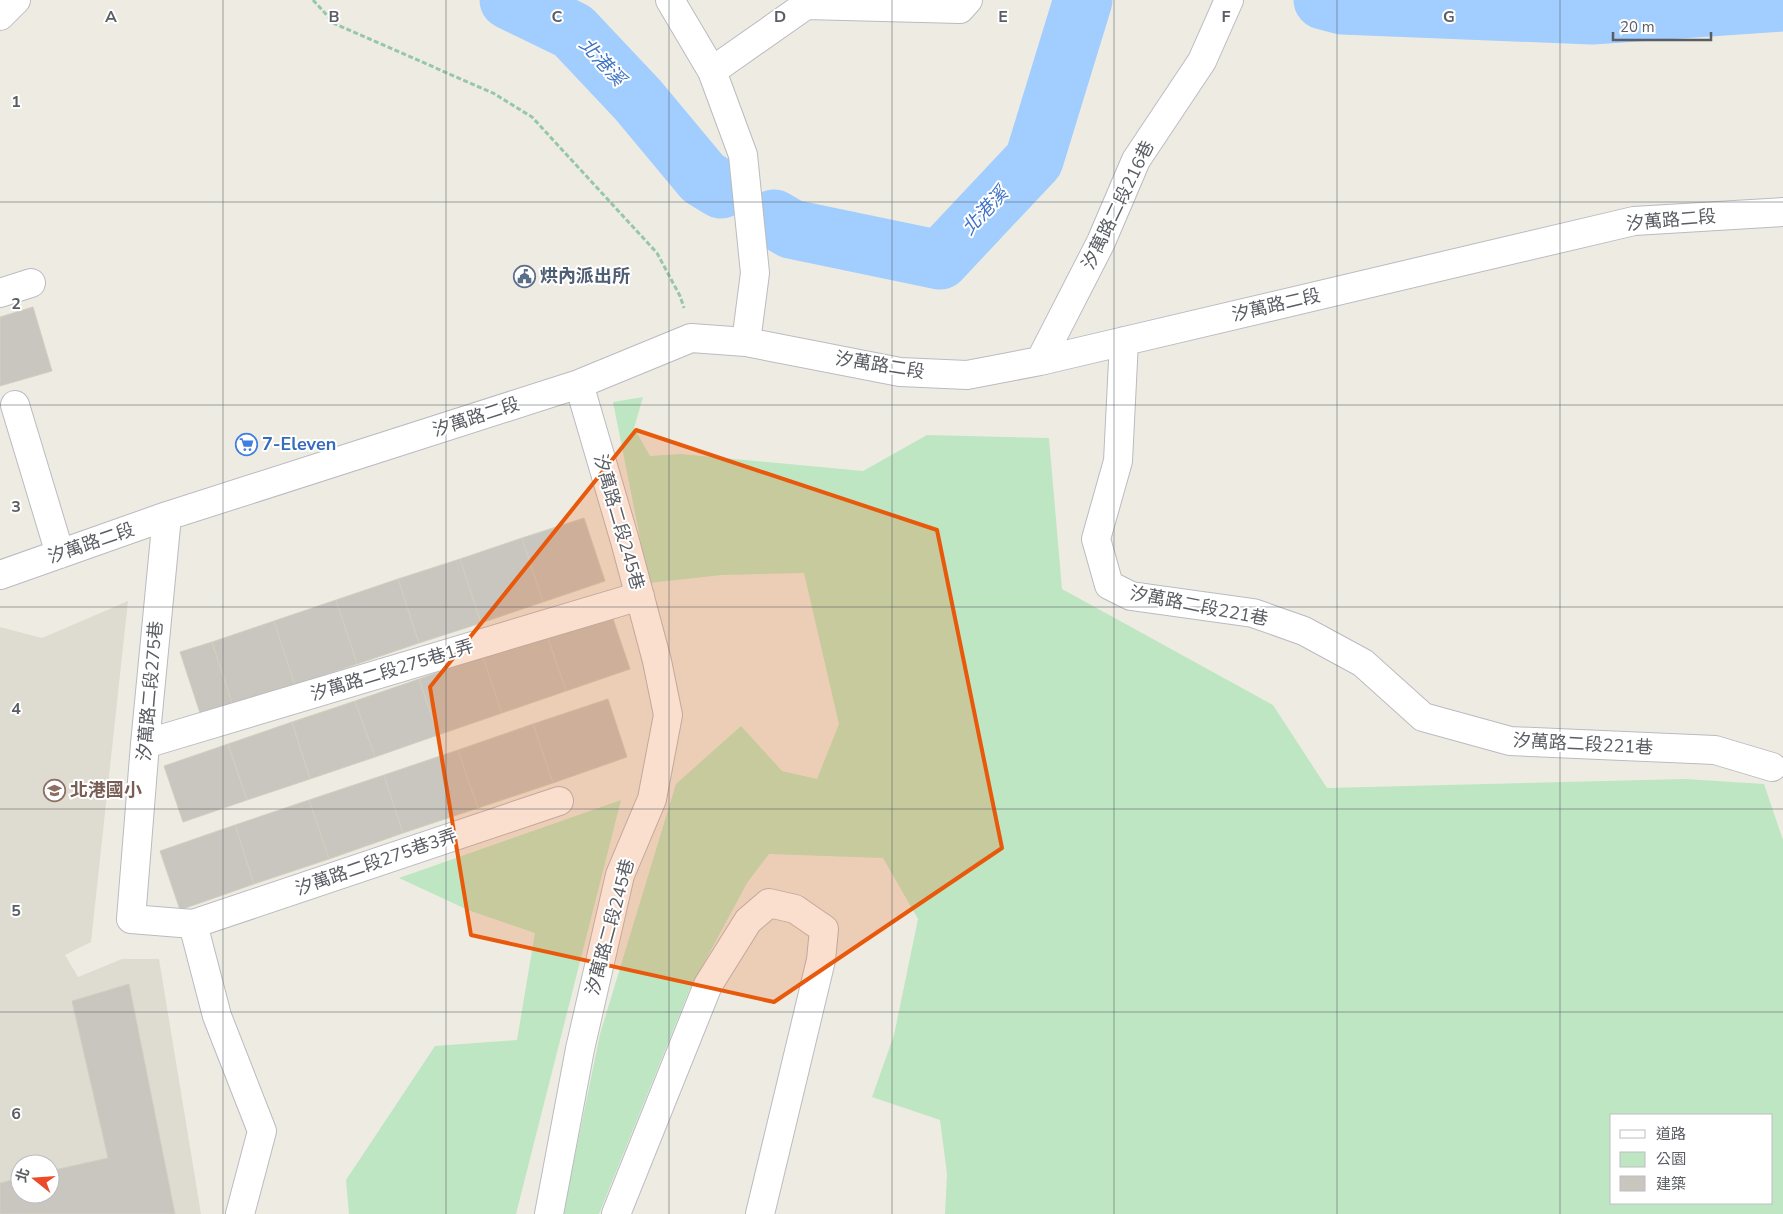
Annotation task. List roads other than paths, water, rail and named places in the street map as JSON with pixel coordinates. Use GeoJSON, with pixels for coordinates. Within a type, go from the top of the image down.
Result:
{"type":"FeatureCollection","features":[{"type":"Feature","properties":{"kind":"street"},"geometry":{"type":"LineString","coordinates":[[0,16],[16,0]]}},
{"type":"Feature","properties":{"kind":"street"},"geometry":{"type":"LineString","coordinates":[[670,0],[712,71],[743,155],[755,273],[746,342]]}},
{"type":"Feature","properties":{"kind":"street"},"geometry":{"type":"LineString","coordinates":[[712,71],[806,5],[960,9],[968,0]]}},
{"type":"Feature","properties":{"kind":"street","name":"汐萬路二段216巷"},"geometry":{"type":"LineString","coordinates":[[1040,361],[1101,242],[1136,160],[1202,61],[1229,0]]}},
{"type":"Feature","properties":{"kind":"street","name":"汐萬路二段"},"geometry":{"type":"LineString","coordinates":[[0,575],[167,516],[579,384],[692,338],[746,342],[900,372],[967,375],[1040,361],[1634,221],[1783,212]]}},
{"type":"Feature","properties":{"kind":"street"},"geometry":{"type":"LineString","coordinates":[[0,293],[31,283]]}},
{"type":"Feature","properties":{"kind":"street","name":"汐萬路二段221巷"},"geometry":{"type":"LineString","coordinates":[[1124,341],[1118,461],[1096,539],[1109,585],[1131,596],[1253,613],[1304,631],[1364,663],[1423,717],[1462,728],[1510,741],[1715,750],[1772,768]]}},
{"type":"Feature","properties":{"kind":"street","name":"汐萬路二段245巷"},"geometry":{"type":"LineString","coordinates":[[549,1214],[580,1049],[620,875],[652,799],[668,715],[658,661],[579,384]]}},
{"type":"Feature","properties":{"kind":"street"},"geometry":{"type":"LineString","coordinates":[[15,405],[60,554]]}},
{"type":"Feature","properties":{"kind":"street","name":"汐萬路二段275巷"},"geometry":{"type":"LineString","coordinates":[[167,516],[145,744],[131,919],[193,924]]}},
{"type":"Feature","properties":{"kind":"street","name":"汐萬路二段275巷1弄"},"geometry":{"type":"LineString","coordinates":[[145,744],[640,596]]}},
{"type":"Feature","properties":{"kind":"street","name":"汐萬路二段275巷3弄"},"geometry":{"type":"LineString","coordinates":[[193,924],[559,800]]}},
{"type":"Feature","properties":{"kind":"street"},"geometry":{"type":"LineString","coordinates":[[616,1214],[708,986],[748,921],[769,904],[795,909],[824,929],[821,960],[760,1214]]}},
{"type":"Feature","properties":{"kind":"street"},"geometry":{"type":"LineString","coordinates":[[193,924],[217,1016],[262,1131],[240,1214]]}},
{"type":"Feature","properties":{"kind":"waterway","name":"北港溪"},"geometry":{"type":"LineString","coordinates":[[509,0],[573,31],[638,100],[703,178],[721,189]]}},
{"type":"Feature","properties":{"kind":"waterway","name":"北港溪"},"geometry":{"type":"LineString","coordinates":[[774,219],[791,229],[940,260],[1034,160],[1083,0]]}},
{"type":"Feature","properties":{"kind":"waterway","name":"北港溪"},"geometry":{"type":"LineString","coordinates":[[1323,0],[1342,5],[1592,15],[1783,2]]}},
{"type":"Feature","properties":{"kind":"place","name":"烘內派出所"},"geometry":{"type":"Point","coordinates":[524,276]}},
{"type":"Feature","properties":{"kind":"place","name":"7-Eleven"},"geometry":{"type":"Point","coordinates":[246,444]}},
{"type":"Feature","properties":{"kind":"place","name":"北港國小"},"geometry":{"type":"Point","coordinates":[54,790]}}]}
